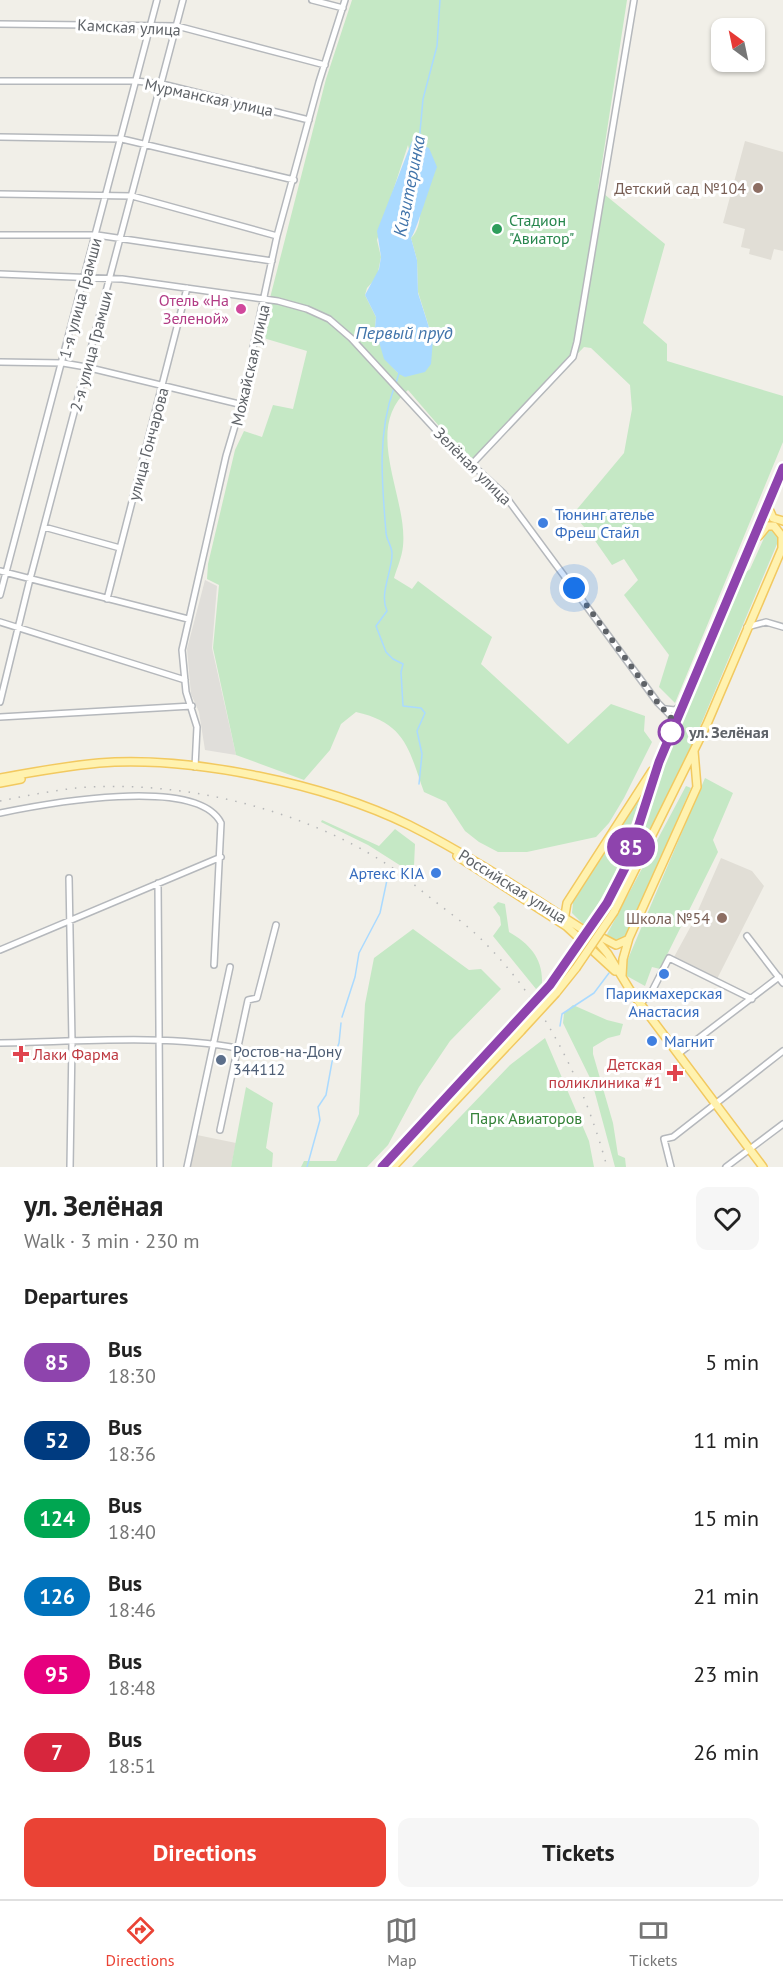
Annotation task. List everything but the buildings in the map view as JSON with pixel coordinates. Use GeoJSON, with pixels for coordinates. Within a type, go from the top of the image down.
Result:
{"type":"FeatureCollection","features":[{"type":"Feature","properties":{"kind":"main road"},"geometry":{"type":"LineString","coordinates":[[382,1167],[549,987],[568,963],[605,907],[625,868],[659,762],[783,468]]}},
{"type":"Feature","properties":{"kind":"main road"},"geometry":{"type":"LineString","coordinates":[[768,507],[773,518],[783,521]]}},
{"type":"Feature","properties":{"kind":"main road"},"geometry":{"type":"LineString","coordinates":[[393,1167],[556,993],[614,912],[694,751],[782,547],[779,530],[774,526],[767,526],[749,551]]}},
{"type":"Feature","properties":{"kind":"main road"},"geometry":{"type":"LineString","coordinates":[[694,751],[697,787],[629,938],[625,949],[622,979],[763,1167]]}},
{"type":"Feature","properties":{"kind":"main road","name":"Российская улица"},"geometry":{"type":"LineString","coordinates":[[0,778],[99,763],[130,762],[195,767],[301,786],[355,802],[411,826],[592,936],[608,954],[622,979]]}},
{"type":"Feature","properties":{"kind":"main road"},"geometry":{"type":"LineString","coordinates":[[566,926],[563,917],[567,903],[659,762]]}},
{"type":"Feature","properties":{"kind":"main road","name":"Российская улица"},"geometry":{"type":"LineString","coordinates":[[0,783],[43,774],[130,767],[194,772],[300,790],[354,807],[409,830],[461,858],[566,926],[622,979]]}},
{"type":"Feature","properties":{"kind":"main road"},"geometry":{"type":"LineString","coordinates":[[567,903],[570,917],[602,938],[620,945],[629,938]]}},
{"type":"Feature","properties":{"kind":"main road"},"geometry":{"type":"LineString","coordinates":[[546,906],[553,907],[567,903]]}},
{"type":"Feature","properties":{"kind":"main road"},"geometry":{"type":"LineString","coordinates":[[587,945],[608,954],[625,949]]}},
{"type":"Feature","properties":{"kind":"street","name":"1-я улица Грамши"},"geometry":{"type":"LineString","coordinates":[[0,595],[3,572],[63,363],[157,0]]}},
{"type":"Feature","properties":{"kind":"street","name":"2-я улица Грамши"},"geometry":{"type":"LineString","coordinates":[[0,702],[17,627],[183,0]]}},
{"type":"Feature","properties":{"kind":"street"},"geometry":{"type":"LineString","coordinates":[[312,0],[343,8]]}},
{"type":"Feature","properties":{"kind":"street","name":"Можайская улица"},"geometry":{"type":"LineString","coordinates":[[195,767],[198,734],[185,680],[182,650],[188,619],[196,596],[226,456],[243,405],[277,236],[345,0]]}},
{"type":"Feature","properties":{"kind":"street"},"geometry":{"type":"LineString","coordinates":[[472,464],[573,357],[579,333],[634,0]]}},
{"type":"Feature","properties":{"kind":"street","name":"Камская улица"},"geometry":{"type":"LineString","coordinates":[[0,24],[177,26],[325,65]]}},
{"type":"Feature","properties":{"kind":"street","name":"Мурманская улица"},"geometry":{"type":"LineString","coordinates":[[0,81],[136,81],[162,84],[309,120]]}},
{"type":"Feature","properties":{"kind":"street"},"geometry":{"type":"LineString","coordinates":[[0,137],[122,139],[294,180]]}},
{"type":"Feature","properties":{"kind":"street"},"geometry":{"type":"LineString","coordinates":[[0,194],[132,196],[277,236]]}},
{"type":"Feature","properties":{"kind":"street"},"geometry":{"type":"LineString","coordinates":[[0,235],[97,235],[272,261]]}},
{"type":"Feature","properties":{"kind":"street","name":"Зелёная улица"},"geometry":{"type":"LineString","coordinates":[[0,274],[110,278],[263,299],[307,309],[338,326],[404,392],[446,441],[503,493],[658,703],[666,709],[674,727]]}},
{"type":"Feature","properties":{"kind":"street","name":"улица Гончарова"},"geometry":{"type":"LineString","coordinates":[[107,598],[164,386],[187,288]]}},
{"type":"Feature","properties":{"kind":"street"},"geometry":{"type":"LineString","coordinates":[[0,362],[63,363],[87,367],[243,405]]}},
{"type":"Feature","properties":{"kind":"street"},"geometry":{"type":"LineString","coordinates":[[44,527],[120,548]]}},
{"type":"Feature","properties":{"kind":"street"},"geometry":{"type":"LineString","coordinates":[[3,572],[188,619]]}},
{"type":"Feature","properties":{"kind":"street"},"geometry":{"type":"LineString","coordinates":[[0,622],[185,680]]}},
{"type":"Feature","properties":{"kind":"street"},"geometry":{"type":"LineString","coordinates":[[747,627],[765,622],[783,627]]}},
{"type":"Feature","properties":{"kind":"street"},"geometry":{"type":"LineString","coordinates":[[666,709],[675,710],[684,704]]}},
{"type":"Feature","properties":{"kind":"street"},"geometry":{"type":"LineString","coordinates":[[0,717],[192,706]]}},
{"type":"Feature","properties":{"kind":"street"},"geometry":{"type":"LineString","coordinates":[[0,813],[89,798],[154,797],[204,805],[216,814],[221,823],[214,965]]}},
{"type":"Feature","properties":{"kind":"street"},"geometry":{"type":"LineString","coordinates":[[0,950],[220,857]]}},
{"type":"Feature","properties":{"kind":"street"},"geometry":{"type":"LineString","coordinates":[[69,878],[72,1042],[70,1167]]}},
{"type":"Feature","properties":{"kind":"street"},"geometry":{"type":"LineString","coordinates":[[158,883],[160,1167]]}},
{"type":"Feature","properties":{"kind":"street"},"geometry":{"type":"LineString","coordinates":[[220,1130],[248,1000],[258,998],[276,925]]}},
{"type":"Feature","properties":{"kind":"street"},"geometry":{"type":"LineString","coordinates":[[747,936],[783,983]]}},
{"type":"Feature","properties":{"kind":"street"},"geometry":{"type":"LineString","coordinates":[[640,1004],[651,993],[669,958],[752,999]]}},
{"type":"Feature","properties":{"kind":"street"},"geometry":{"type":"LineString","coordinates":[[187,1167],[230,967]]}},
{"type":"Feature","properties":{"kind":"street"},"geometry":{"type":"LineString","coordinates":[[678,1054],[779,977]]}},
{"type":"Feature","properties":{"kind":"street"},"geometry":{"type":"LineString","coordinates":[[0,1042],[159,1041],[214,1044],[237,1048]]}},
{"type":"Feature","properties":{"kind":"street"},"geometry":{"type":"LineString","coordinates":[[671,1167],[664,1139],[673,1137],[783,1051]]}},
{"type":"Feature","properties":{"kind":"street"},"geometry":{"type":"LineString","coordinates":[[726,1167],[783,1124]]}},
{"type":"Feature","properties":{"kind":"shaded area","name":"Детский сад №104"},"geometry":{"type":"Polygon","coordinates":[[[745,141],[783,152],[783,251],[774,249],[771,260],[749,254],[750,249],[741,247],[745,229],[723,223],[745,141]]]}},
{"type":"Feature","properties":{"kind":"shaded area"},"geometry":{"type":"Polygon","coordinates":[[[205,580],[217,586],[212,648],[236,755],[205,750],[199,712],[191,694],[187,649],[205,580]]]}},
{"type":"Feature","properties":{"kind":"shaded area","name":"Школа №54"},"geometry":{"type":"Polygon","coordinates":[[[721,858],[752,871],[764,886],[717,979],[674,957],[692,924],[721,858]]]}},
{"type":"Feature","properties":{"kind":"shaded area"},"geometry":{"type":"Polygon","coordinates":[[[197,1135],[236,1143],[231,1167],[189,1167],[197,1135]]]}},
{"type":"Feature","properties":{"kind":"green space"},"geometry":{"type":"Polygon","coordinates":[[[352,0],[627,0],[598,189],[665,244],[643,323],[667,344],[667,361],[783,396],[783,442],[675,703],[659,687],[669,655],[624,595],[638,580],[624,559],[612,565],[573,514],[624,453],[632,409],[630,385],[591,348],[584,347],[475,461],[445,433],[408,390],[395,406],[389,424],[388,444],[403,527],[403,546],[394,578],[412,589],[418,581],[492,637],[481,664],[568,744],[611,704],[645,716],[644,731],[652,742],[624,798],[609,823],[596,837],[527,852],[498,852],[465,831],[446,802],[424,792],[409,751],[396,731],[386,723],[356,712],[341,724],[330,750],[304,780],[236,755],[213,648],[219,585],[207,579],[208,564],[235,450],[244,431],[262,437],[273,405],[293,409],[307,351],[260,337],[326,79],[352,0]],[[408,145],[377,240],[381,257],[377,277],[367,288],[365,295],[376,317],[375,328],[385,359],[399,374],[433,340],[418,292],[417,260],[411,238],[417,230],[420,207],[408,145]]]}},
{"type":"Feature","properties":{"kind":"green space"},"geometry":{"type":"Polygon","coordinates":[[[768,529],[772,529],[779,537],[777,544],[669,800],[621,890],[658,775],[745,573],[750,569],[768,529]]]}},
{"type":"Feature","properties":{"kind":"green space"},"geometry":{"type":"Polygon","coordinates":[[[705,778],[733,793],[713,840],[718,852],[660,969],[652,967],[645,986],[625,975],[625,966],[705,778]]]}},
{"type":"Feature","properties":{"kind":"green space"},"geometry":{"type":"Polygon","coordinates":[[[686,786],[691,788],[626,937],[618,941],[605,938],[686,786]]]}},
{"type":"Feature","properties":{"kind":"green space"},"geometry":{"type":"Polygon","coordinates":[[[641,795],[614,876],[585,926],[572,913],[573,902],[641,795]]]}},
{"type":"Feature","properties":{"kind":"green space"},"geometry":{"type":"Polygon","coordinates":[[[322,820],[379,846],[395,829],[415,844],[414,866],[409,871],[368,845],[321,822],[322,820]]]}},
{"type":"Feature","properties":{"kind":"green space"},"geometry":{"type":"Polygon","coordinates":[[[498,902],[505,904],[509,932],[529,947],[538,959],[542,983],[536,989],[493,936],[501,925],[500,917],[493,907],[498,902]]]}},
{"type":"Feature","properties":{"kind":"green space"},"geometry":{"type":"Polygon","coordinates":[[[413,929],[469,970],[481,969],[501,989],[450,1041],[419,1087],[388,1145],[367,1167],[301,1167],[304,1161],[336,1161],[359,1114],[365,1004],[374,958],[413,929]]]}},
{"type":"Feature","properties":{"kind":"green space"},"geometry":{"type":"Polygon","coordinates":[[[573,1005],[607,1020],[623,1024],[620,1035],[608,1038],[593,1047],[593,1054],[613,1123],[618,1155],[625,1158],[626,1167],[615,1167],[592,1082],[563,1023],[564,1013],[573,1005]]]}},
{"type":"Feature","properties":{"kind":"green space","name":"Парк Авиаторов"},"geometry":{"type":"Polygon","coordinates":[[[545,1038],[589,1141],[594,1167],[412,1167],[510,1065],[545,1038]]]}},
{"type":"Feature","properties":{"kind":"green space"},"geometry":{"type":"Polygon","coordinates":[[[246,1087],[273,1103],[266,1148],[273,1153],[272,1167],[231,1167],[246,1087]]]}},
{"type":"Feature","properties":{"kind":"water","name":"Первый пруд"},"geometry":{"type":"Polygon","coordinates":[[[412,141],[429,148],[437,167],[411,238],[417,260],[418,293],[433,340],[431,364],[425,372],[405,377],[384,359],[375,328],[376,317],[365,295],[379,269],[381,257],[377,231],[412,141]]]}},
{"type":"Feature","properties":{"kind":"waterway","name":"Кизитеринка"},"geometry":{"type":"LineString","coordinates":[[419,143],[423,99],[437,46],[440,0]]}},
{"type":"Feature","properties":{"kind":"waterway"},"geometry":{"type":"LineString","coordinates":[[396,383],[399,373]]}},
{"type":"Feature","properties":{"kind":"waterway","name":"Кизитеринка"},"geometry":{"type":"LineString","coordinates":[[394,388],[385,423],[382,459],[386,535],[392,554],[384,597],[387,611],[376,626],[386,652],[403,664],[401,672],[403,706],[421,708],[425,713],[417,731],[422,754],[419,784]]}},
{"type":"Feature","properties":{"kind":"waterway","name":"Кизитеринка"},"geometry":{"type":"LineString","coordinates":[[342,1017],[355,977],[359,953],[380,913],[387,880]]}},
{"type":"Feature","properties":{"kind":"waterway"},"geometry":{"type":"LineString","coordinates":[[560,1026],[562,1014],[594,993],[609,973]]}},
{"type":"Feature","properties":{"kind":"waterway","name":"Кизитеринка"},"geometry":{"type":"LineString","coordinates":[[307,1167],[320,1120],[318,1107],[326,1095],[332,1062],[339,1043],[341,1023]]}},
{"type":"Feature","properties":{"kind":"railway"},"geometry":{"type":"LineString","coordinates":[[0,801],[76,788],[115,786],[196,793],[276,813],[315,827],[385,863],[463,923],[504,963],[524,989],[559,1044],[574,1074],[598,1135],[607,1167]]}},
{"type":"Feature","properties":{"kind":"bus line","name":"85"},"geometry":{"type":"LineString","coordinates":[[382,1167],[563,970],[607,903],[625,868],[659,762],[783,468]]}},
{"type":"Feature","properties":{"kind":"place","name":"Детский сад №104"},"geometry":{"type":"Point","coordinates":[758,188]}},
{"type":"Feature","properties":{"kind":"place","name":"Стадион \"Авиатор\""},"geometry":{"type":"Point","coordinates":[497,229]}},
{"type":"Feature","properties":{"kind":"place","name":"Отель «На Зеленой»"},"geometry":{"type":"Point","coordinates":[241,309]}},
{"type":"Feature","properties":{"kind":"place","name":"Тюнинг ателье Фреш Стайл"},"geometry":{"type":"Point","coordinates":[543,523]}},
{"type":"Feature","properties":{"kind":"place","name":"ул. Зелёная"},"geometry":{"type":"Point","coordinates":[671,732]}},
{"type":"Feature","properties":{"kind":"place","name":"Артекс KIA"},"geometry":{"type":"Point","coordinates":[436,873]}},
{"type":"Feature","properties":{"kind":"place","name":"Школа №54"},"geometry":{"type":"Point","coordinates":[722,918]}},
{"type":"Feature","properties":{"kind":"place","name":"Парикмахерская Анастасия"},"geometry":{"type":"Point","coordinates":[664,974]}},
{"type":"Feature","properties":{"kind":"place","name":"Магнит"},"geometry":{"type":"Point","coordinates":[652,1041]}},
{"type":"Feature","properties":{"kind":"place","name":"Лаки Фарма"},"geometry":{"type":"Point","coordinates":[21,1054]}},
{"type":"Feature","properties":{"kind":"place","name":"Ростов-на-Дону 344112"},"geometry":{"type":"Point","coordinates":[221,1060]}},
{"type":"Feature","properties":{"kind":"place","name":"Детская поликлиника #1"},"geometry":{"type":"Point","coordinates":[675,1073]}},
{"type":"Feature","properties":{"kind":"route"},"geometry":{"type":"LineString","coordinates":[[574,588],[658,703],[666,709],[673,720],[674,727],[671,732]]}}]}
